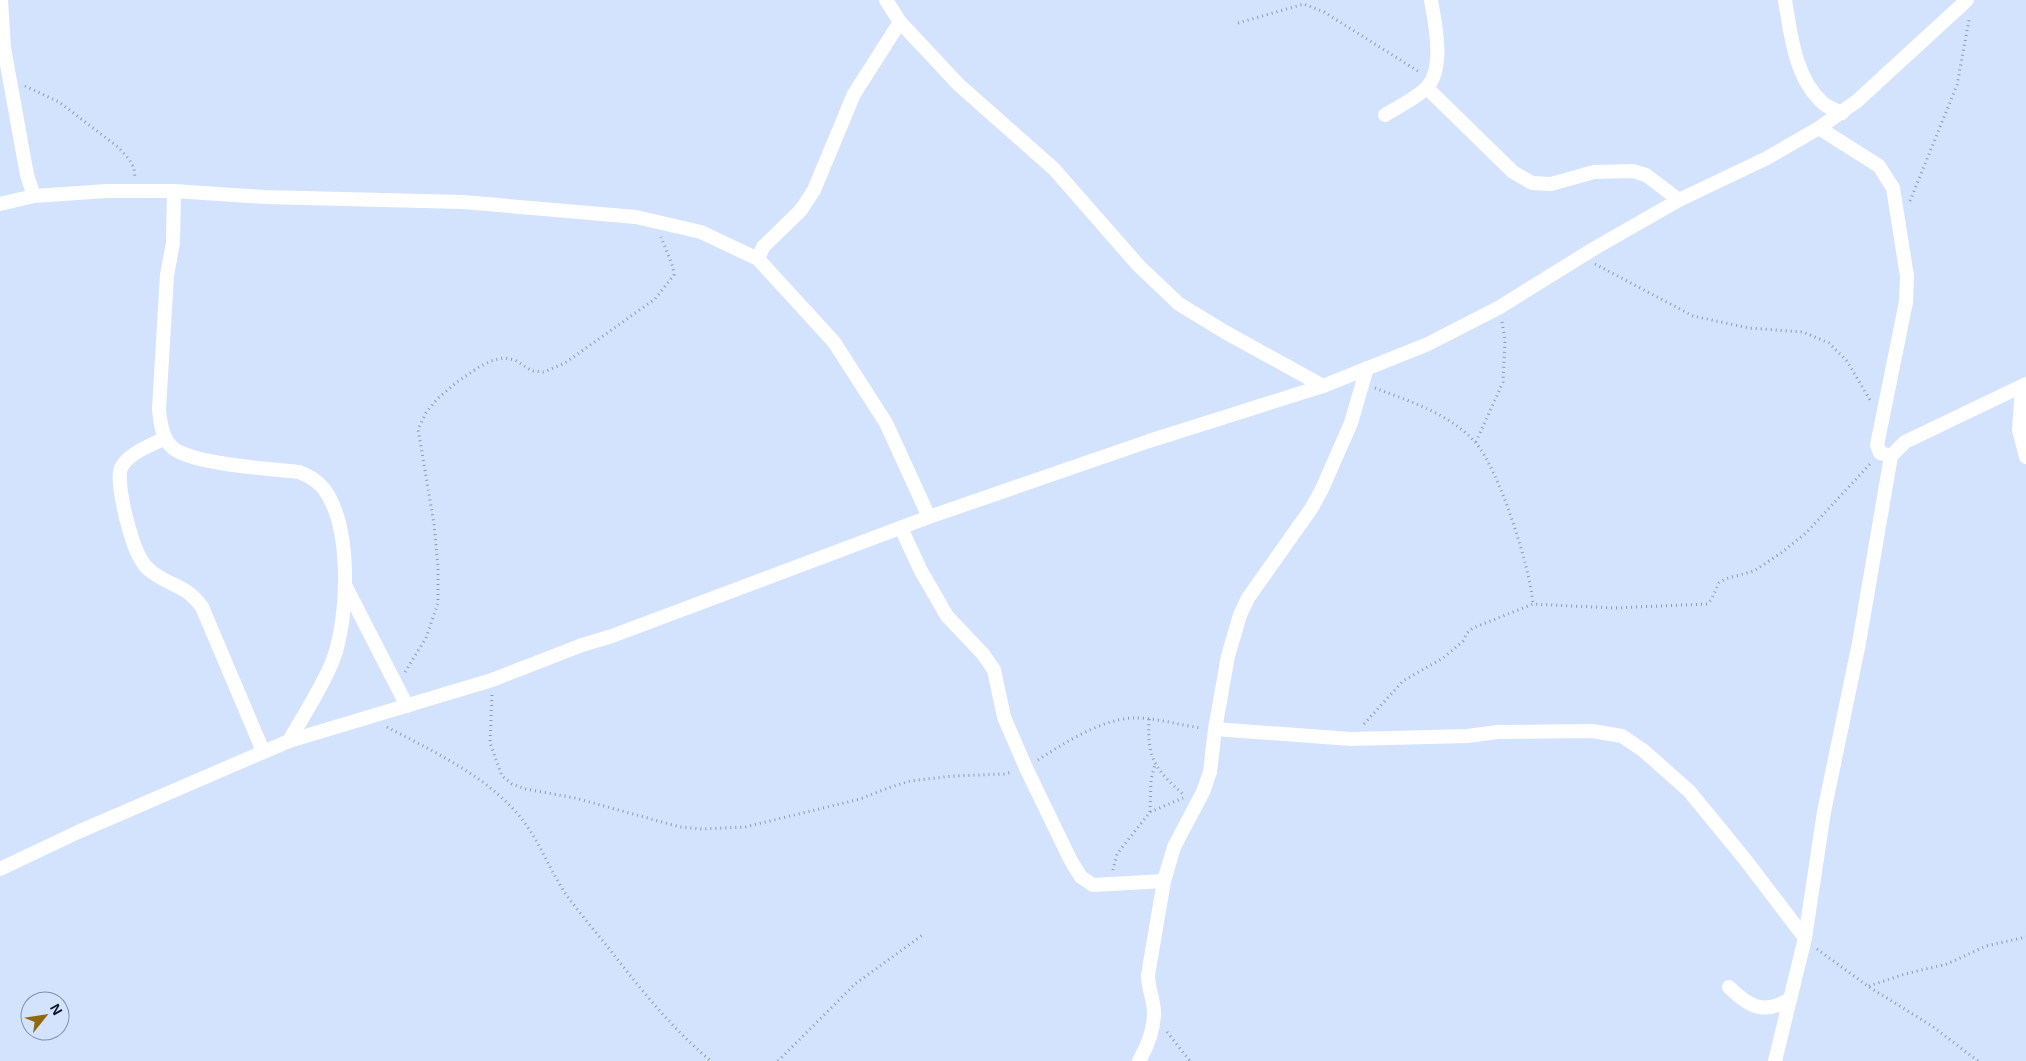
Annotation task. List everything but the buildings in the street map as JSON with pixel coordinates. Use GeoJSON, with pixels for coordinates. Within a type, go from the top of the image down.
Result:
{"type":"FeatureCollection","features":[{"type":"Feature","properties":{"kind":"street"},"geometry":{"type":"LineString","coordinates":[[1,0],[4,48],[27,175],[34,196]]}},
{"type":"Feature","properties":{"kind":"street"},"geometry":{"type":"LineString","coordinates":[[886,0],[900,22],[959,85],[1054,169],[1138,266],[1179,304],[1225,332],[1323,386]]}},
{"type":"Feature","properties":{"kind":"street"},"geometry":{"type":"LineString","coordinates":[[1385,115],[1430,84],[1438,51],[1431,0]]}},
{"type":"Feature","properties":{"kind":"street"},"geometry":{"type":"LineString","coordinates":[[1785,0],[1791,37],[1804,79],[1825,104],[1842,113]]}},
{"type":"Feature","properties":{"kind":"street"},"geometry":{"type":"LineString","coordinates":[[0,869],[78,832],[289,741],[492,680],[929,517],[1149,441],[1323,386],[1428,344],[1500,307],[1582,256],[1679,200],[1767,158],[1819,128],[1842,113],[1967,0]]}},
{"type":"Feature","properties":{"kind":"street"},"geometry":{"type":"LineString","coordinates":[[758,259],[763,247],[801,210],[814,190],[854,94],[900,22]]}},
{"type":"Feature","properties":{"kind":"street"},"geometry":{"type":"LineString","coordinates":[[1430,84],[1514,172],[1532,183],[1551,184],[1594,172],[1633,171],[1646,175],[1679,200]]}},
{"type":"Feature","properties":{"kind":"street"},"geometry":{"type":"LineString","coordinates":[[1819,128],[1878,166],[1887,176],[1893,188],[1907,276],[1906,302],[1877,445],[1886,455]]}},
{"type":"Feature","properties":{"kind":"street"},"geometry":{"type":"LineString","coordinates":[[0,204],[34,196],[108,191],[463,202],[636,217],[701,232],[758,259],[834,342],[886,423],[929,517]]}},
{"type":"Feature","properties":{"kind":"street"},"geometry":{"type":"LineString","coordinates":[[174,192],[172,243],[167,275],[159,409],[160,422],[165,438],[173,448],[186,455],[204,460],[299,472],[312,478],[324,489],[336,512],[346,586],[342,627],[333,660],[289,741]]}},
{"type":"Feature","properties":{"kind":"street"},"geometry":{"type":"LineString","coordinates":[[1138,1061],[1146,1049],[1154,1012],[1148,987],[1148,975],[1164,881],[1191,801],[1210,772],[1215,729],[1228,656],[1240,614],[1248,598],[1311,509],[1322,490],[1351,424],[1368,368]]}},
{"type":"Feature","properties":{"kind":"street"},"geometry":{"type":"LineString","coordinates":[[1775,1061],[1805,938],[1824,812],[1859,644],[1886,455],[1906,442],[2024,386]]}},
{"type":"Feature","properties":{"kind":"street"},"geometry":{"type":"LineString","coordinates":[[2024,386],[2019,430],[2026,457]]}},
{"type":"Feature","properties":{"kind":"street"},"geometry":{"type":"LineString","coordinates":[[165,438],[127,459],[120,469],[120,486],[133,542],[141,561],[152,572],[182,587],[194,596],[202,607],[263,751]]}},
{"type":"Feature","properties":{"kind":"street"},"geometry":{"type":"LineString","coordinates":[[901,528],[921,571],[948,616],[983,654],[994,670],[1004,717],[1026,768],[1071,861],[1081,876],[1093,885],[1164,881]]}},
{"type":"Feature","properties":{"kind":"street"},"geometry":{"type":"LineString","coordinates":[[346,586],[407,706]]}},
{"type":"Feature","properties":{"kind":"street"},"geometry":{"type":"LineString","coordinates":[[1215,729],[1351,739],[1467,736],[1498,732],[1592,731],[1622,736],[1644,751],[1689,791],[1744,858],[1805,938]]}},
{"type":"Feature","properties":{"kind":"street"},"geometry":{"type":"LineString","coordinates":[[1729,987],[1743,1001],[1756,1007],[1781,1005],[1790,999]]}},
{"type":"Feature","properties":{"kind":"path"},"geometry":{"type":"LineString","coordinates":[[1238,23],[1305,2],[1324,12],[1430,84]]}},
{"type":"Feature","properties":{"kind":"path"},"geometry":{"type":"LineString","coordinates":[[1908,206],[1957,85],[1970,17]]}},
{"type":"Feature","properties":{"kind":"path"},"geometry":{"type":"LineString","coordinates":[[10,80],[42,92],[59,102],[118,147],[134,168],[137,192]]}},
{"type":"Feature","properties":{"kind":"path"},"geometry":{"type":"LineString","coordinates":[[397,686],[426,638],[438,603],[438,566],[418,429],[426,413],[437,399],[479,367],[504,358],[515,360],[532,370],[544,372],[577,356],[655,299],[674,275],[673,267],[653,221]]}},
{"type":"Feature","properties":{"kind":"path"},"geometry":{"type":"LineString","coordinates":[[1582,256],[1693,316],[1749,328],[1803,332],[1829,343],[1847,361],[1881,418]]}},
{"type":"Feature","properties":{"kind":"path"},"geometry":{"type":"LineString","coordinates":[[1476,442],[1503,382],[1504,340],[1500,307]]}},
{"type":"Feature","properties":{"kind":"path"},"geometry":{"type":"LineString","coordinates":[[1363,384],[1437,414],[1476,442],[1495,478],[1511,518],[1530,582],[1533,604]]}},
{"type":"Feature","properties":{"kind":"path"},"geometry":{"type":"LineString","coordinates":[[1351,739],[1403,681],[1443,658],[1463,641],[1467,633],[1473,628],[1533,604],[1614,608],[1707,604],[1711,600],[1718,583],[1725,579],[1754,571],[1774,559],[1806,533],[1886,455]]}},
{"type":"Feature","properties":{"kind":"path"},"geometry":{"type":"LineString","coordinates":[[492,680],[490,743],[502,776],[512,784],[526,790],[575,798],[680,827],[702,829],[745,827],[860,800],[910,781],[953,776],[1004,774],[1026,768],[1061,744],[1115,721],[1133,718],[1149,719],[1215,729]]}},
{"type":"Feature","properties":{"kind":"path"},"geometry":{"type":"LineString","coordinates":[[369,717],[460,767],[493,790],[516,812],[533,835],[566,894],[647,997],[691,1045],[711,1061]]}},
{"type":"Feature","properties":{"kind":"path"},"geometry":{"type":"LineString","coordinates":[[1149,719],[1148,743],[1155,764],[1191,801],[1150,812]]}},
{"type":"Feature","properties":{"kind":"path"},"geometry":{"type":"LineString","coordinates":[[1109,885],[1118,854],[1150,812],[1151,780],[1155,764]]}},
{"type":"Feature","properties":{"kind":"path"},"geometry":{"type":"LineString","coordinates":[[778,1061],[855,984],[924,934]]}},
{"type":"Feature","properties":{"kind":"path"},"geometry":{"type":"LineString","coordinates":[[1869,987],[1906,974],[1947,964],[1986,946],[2026,937]]}},
{"type":"Feature","properties":{"kind":"path"},"geometry":{"type":"LineString","coordinates":[[1805,938],[1827,958],[1869,987],[1932,1026],[1978,1061]]}},
{"type":"Feature","properties":{"kind":"path"},"geometry":{"type":"LineString","coordinates":[[1154,1012],[1190,1061]]}}]}
